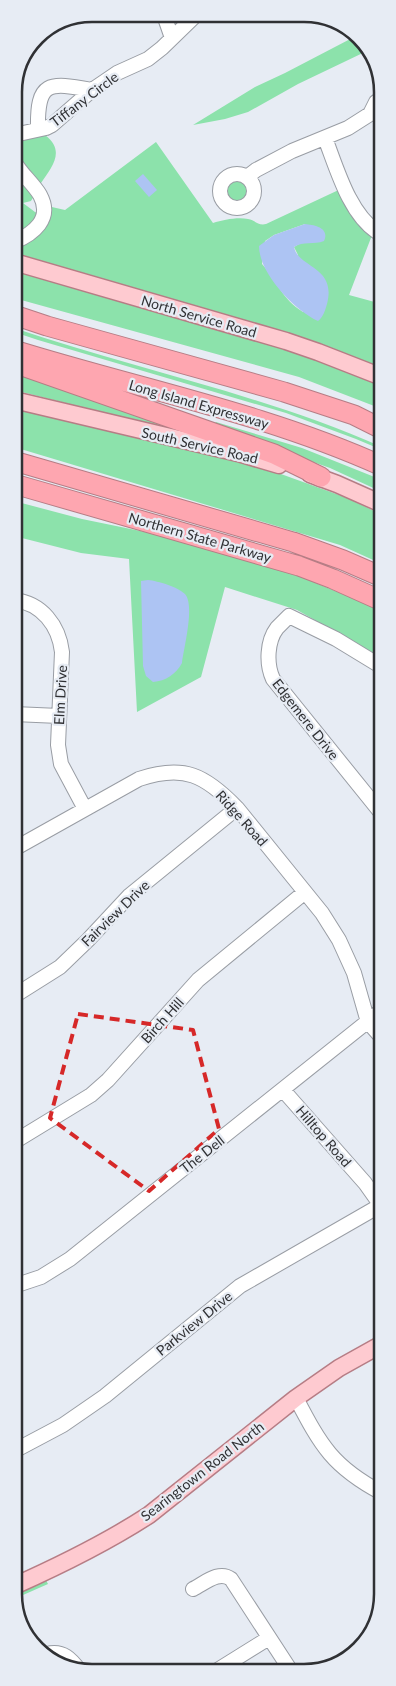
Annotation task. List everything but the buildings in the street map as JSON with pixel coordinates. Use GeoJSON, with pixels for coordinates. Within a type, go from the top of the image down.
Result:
{"type":"FeatureCollection","features":[{"type":"Feature","properties":{"kind":"highway"},"geometry":{"type":"LineString","coordinates":[[23,318],[284,392],[354,416],[374,425]]}},
{"type":"Feature","properties":{"kind":"highway","name":"Long Island Expressway"},"geometry":{"type":"LineString","coordinates":[[23,353],[278,426],[328,443],[374,462]]}},
{"type":"Feature","properties":{"kind":"highway"},"geometry":{"type":"LineString","coordinates":[[23,367],[274,454],[321,477]]}},
{"type":"Feature","properties":{"kind":"highway"},"geometry":{"type":"LineString","coordinates":[[354,416],[374,419]]}},
{"type":"Feature","properties":{"kind":"highway","name":"Northern State Parkway"},"geometry":{"type":"LineString","coordinates":[[23,464],[293,542],[374,573]]}},
{"type":"Feature","properties":{"kind":"highway","name":"Northern State Parkway"},"geometry":{"type":"LineString","coordinates":[[23,487],[299,566],[374,597]]}},
{"type":"Feature","properties":{"kind":"main road","name":"North Service Road"},"geometry":{"type":"LineString","coordinates":[[23,265],[286,341],[374,374]]}},
{"type":"Feature","properties":{"kind":"main road","name":"South Service Road"},"geometry":{"type":"LineString","coordinates":[[23,402],[255,458],[321,477],[374,500]]}},
{"type":"Feature","properties":{"kind":"main road","name":"Searingtown Road North"},"geometry":{"type":"LineString","coordinates":[[22,1582],[84,1553],[123,1532],[149,1515],[296,1398],[339,1368],[373,1349]]}},
{"type":"Feature","properties":{"kind":"street"},"geometry":{"type":"LineString","coordinates":[[167,22],[172,38]]}},
{"type":"Feature","properties":{"kind":"street","name":"Tiffany Circle"},"geometry":{"type":"LineString","coordinates":[[23,133],[46,128],[57,121],[92,90],[117,73],[148,59],[189,22]]}},
{"type":"Feature","properties":{"kind":"street"},"geometry":{"type":"LineString","coordinates":[[38,130],[40,98],[47,89],[57,86],[92,90]]}},
{"type":"Feature","properties":{"kind":"street"},"geometry":{"type":"LineString","coordinates":[[247,177],[256,170],[292,151],[343,131],[374,116]]}},
{"type":"Feature","properties":{"kind":"street"},"geometry":{"type":"LineString","coordinates":[[324,138],[351,202],[358,214],[374,230]]}},
{"type":"Feature","properties":{"kind":"street"},"geometry":{"type":"LineString","coordinates":[[23,173],[41,196],[43,215],[40,224],[34,232],[23,238]]}},
{"type":"Feature","properties":{"kind":"street","name":"Elm Drive"},"geometry":{"type":"LineString","coordinates":[[23,602],[32,605],[46,615],[54,625],[61,643],[58,745],[60,764],[85,809]]}},
{"type":"Feature","properties":{"kind":"street","name":"Edgemere Drive"},"geometry":{"type":"LineString","coordinates":[[374,661],[336,639],[289,616],[276,629],[269,648],[268,664],[273,679],[374,804]]}},
{"type":"Feature","properties":{"kind":"street"},"geometry":{"type":"LineString","coordinates":[[23,714],[59,716]]}},
{"type":"Feature","properties":{"kind":"street","name":"Ridge Road"},"geometry":{"type":"LineString","coordinates":[[22,844],[139,779],[157,773],[171,772],[193,775],[209,782],[236,808],[322,913],[339,940],[354,973],[368,1022],[373,1028]]}},
{"type":"Feature","properties":{"kind":"street","name":"Fairview Drive"},"geometry":{"type":"LineString","coordinates":[[22,991],[60,967],[129,896],[236,808]]}},
{"type":"Feature","properties":{"kind":"street","name":"Birch Hill"},"geometry":{"type":"LineString","coordinates":[[22,1137],[91,1095],[108,1080],[198,980],[305,892]]}},
{"type":"Feature","properties":{"kind":"street","name":"The Dell"},"geometry":{"type":"LineString","coordinates":[[22,1283],[41,1276],[70,1259],[373,1017]]}},
{"type":"Feature","properties":{"kind":"street","name":"Hilltop Road"},"geometry":{"type":"LineString","coordinates":[[283,1090],[373,1195]]}},
{"type":"Feature","properties":{"kind":"street","name":"Parkview Drive"},"geometry":{"type":"LineString","coordinates":[[22,1447],[63,1426],[105,1396],[240,1286],[373,1210]]}},
{"type":"Feature","properties":{"kind":"street"},"geometry":{"type":"LineString","coordinates":[[296,1398],[316,1436],[330,1456],[354,1476],[373,1488]]}},
{"type":"Feature","properties":{"kind":"street"},"geometry":{"type":"LineString","coordinates":[[194,1589],[218,1576],[227,1576],[236,1585],[286,1664]]}},
{"type":"Feature","properties":{"kind":"street"},"geometry":{"type":"LineString","coordinates":[[227,1664],[269,1638]]}},
{"type":"Feature","properties":{"kind":"street"},"geometry":{"type":"LineString","coordinates":[[58,1654],[63,1654],[72,1661]]}},
{"type":"Feature","properties":{"kind":"highlighted area"},"geometry":{"type":"Polygon","coordinates":[[[78,1014],[193,1030],[219,1129],[149,1191],[50,1118],[78,1014]]]}},
{"type":"Feature","properties":{"kind":"green space"},"geometry":{"type":"Polygon","coordinates":[[[349,40],[362,54],[298,84],[248,112],[225,119],[193,125],[255,87],[349,40]]]}},
{"type":"Feature","properties":{"kind":"green space"},"geometry":{"type":"Polygon","coordinates":[[[45,135],[55,147],[56,153],[53,165],[31,201],[23,203],[35,212],[43,215],[43,205],[65,210],[156,142],[213,223],[239,218],[266,224],[345,187],[374,230],[349,295],[374,302],[374,374],[23,265],[23,141],[28,137],[45,135]],[[305,224],[274,235],[265,241],[262,264],[290,301],[303,312],[298,255],[294,247],[299,244],[305,224]]]}},
{"type":"Feature","properties":{"kind":"green space"},"geometry":{"type":"Polygon","coordinates":[[[237,174],[244,175],[249,179],[253,184],[253,198],[249,203],[244,207],[237,208],[230,207],[225,203],[221,198],[220,191],[221,184],[225,179],[230,175],[237,174]]]}},
{"type":"Feature","properties":{"kind":"green space"},"geometry":{"type":"Polygon","coordinates":[[[23,271],[304,352],[374,380],[374,406],[299,377],[23,300],[23,271]]]}},
{"type":"Feature","properties":{"kind":"green space"},"geometry":{"type":"Polygon","coordinates":[[[23,331],[292,412],[374,444],[374,447],[286,413],[23,335],[23,331]]]}},
{"type":"Feature","properties":{"kind":"green space"},"geometry":{"type":"Polygon","coordinates":[[[23,372],[175,426],[176,431],[23,392],[23,372]]]}},
{"type":"Feature","properties":{"kind":"green space"},"geometry":{"type":"Polygon","coordinates":[[[23,409],[242,460],[350,499],[374,511],[374,560],[340,545],[23,450],[23,409]]]}},
{"type":"Feature","properties":{"kind":"green space"},"geometry":{"type":"Polygon","coordinates":[[[216,422],[302,448],[372,476],[374,477],[374,488],[330,468],[251,440],[214,424],[216,422]]]}},
{"type":"Feature","properties":{"kind":"green space"},"geometry":{"type":"Polygon","coordinates":[[[23,503],[82,519],[155,534],[299,576],[352,598],[374,608],[374,653],[297,610],[225,587],[201,677],[137,712],[129,559],[81,553],[23,538],[23,503]]]}},
{"type":"Feature","properties":{"kind":"green space"},"geometry":{"type":"Polygon","coordinates":[[[42,1572],[48,1584],[22,1595],[22,1581],[42,1572]]]}},
{"type":"Feature","properties":{"kind":"water"},"geometry":{"type":"Polygon","coordinates":[[[143,174],[157,190],[149,197],[135,181],[143,174]]]}},
{"type":"Feature","properties":{"kind":"water"},"geometry":{"type":"Polygon","coordinates":[[[305,224],[317,226],[325,233],[324,241],[301,244],[294,247],[297,254],[316,269],[327,282],[329,292],[327,304],[324,314],[318,321],[289,300],[271,279],[261,257],[259,246],[274,235],[305,224]]]}},
{"type":"Feature","properties":{"kind":"water"},"geometry":{"type":"Polygon","coordinates":[[[148,580],[182,591],[188,599],[189,607],[182,663],[170,676],[153,682],[146,676],[143,666],[141,581],[148,580]]]}}]}
